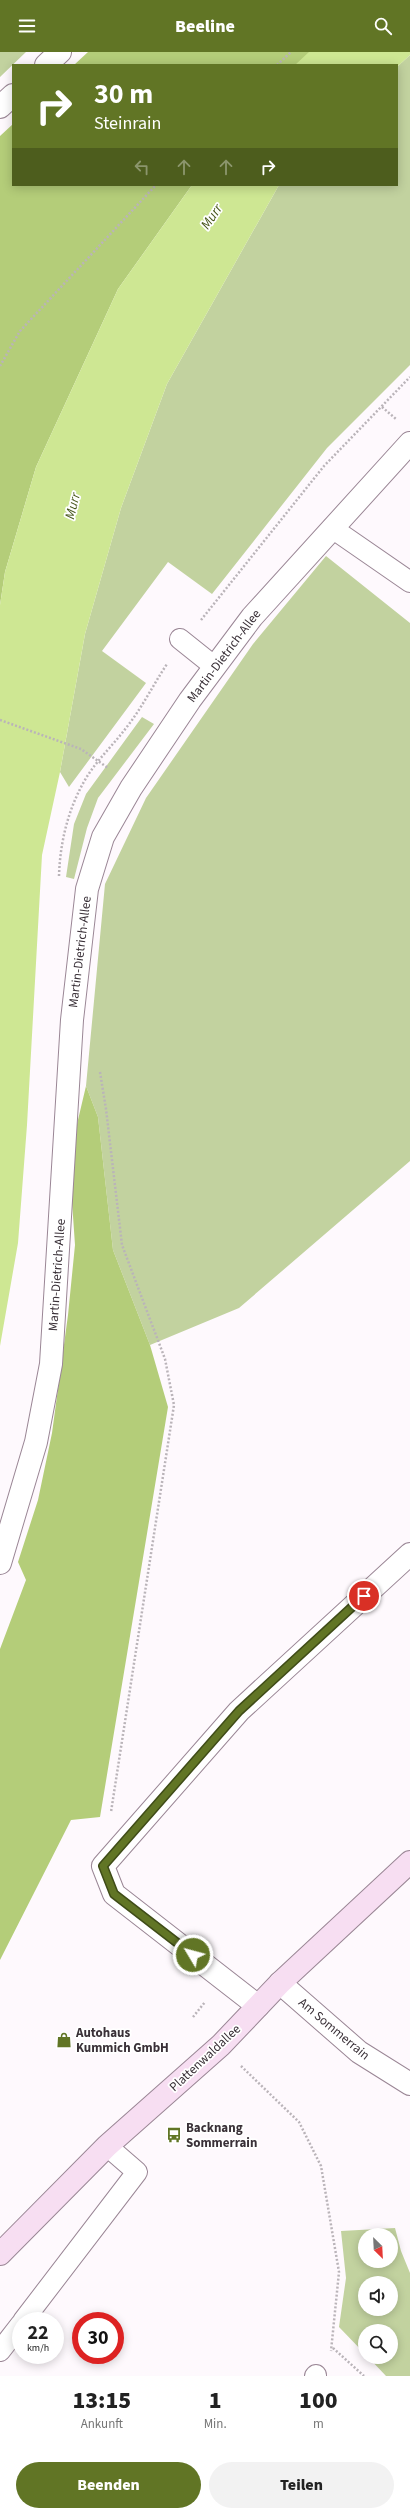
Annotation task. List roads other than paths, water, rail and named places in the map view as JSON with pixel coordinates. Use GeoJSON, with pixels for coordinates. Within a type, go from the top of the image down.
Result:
{"type":"FeatureCollection","features":[{"type":"Feature","properties":{"kind":"street"},"geometry":{"type":"LineString","coordinates":[[47,64],[60,52]]}},
{"type":"Feature","properties":{"kind":"street"},"geometry":{"type":"LineString","coordinates":[[0,107],[12,96]]}},
{"type":"Feature","properties":{"kind":"street","name":"Martin-Dietrich-Allee"},"geometry":{"type":"LineString","coordinates":[[0,1563],[36,1442],[51,1364],[72,1020],[88,889],[103,837],[131,788],[215,666],[252,617],[410,442]]}},
{"type":"Feature","properties":{"kind":"street"},"geometry":{"type":"LineString","coordinates":[[258,2006],[114,1894],[103,1866],[239,1711],[410,1554]]}},
{"type":"Feature","properties":{"kind":"street","name":"Plattenwaldallee"},"geometry":{"type":"LineString","coordinates":[[0,2254],[107,2146],[220,2045],[280,1983],[410,1862]]}},
{"type":"Feature","properties":{"kind":"street","name":"Am Sommerrain"},"geometry":{"type":"LineString","coordinates":[[280,1983],[359,2052],[410,2084]]}},
{"type":"Feature","properties":{"kind":"lane"},"geometry":{"type":"LineString","coordinates":[[332,528],[410,582]]}},
{"type":"Feature","properties":{"kind":"lane"},"geometry":{"type":"LineString","coordinates":[[182,640],[215,666]]}},
{"type":"Feature","properties":{"kind":"lane"},"geometry":{"type":"LineString","coordinates":[[30,2312],[137,2172],[107,2146]]}},
{"type":"Feature","properties":{"kind":"lane"},"geometry":{"type":"LineString","coordinates":[[0,2351],[12,2336]]}},
{"type":"Feature","properties":{"kind":"water"},"geometry":{"type":"Polygon","coordinates":[[[309,52],[410,52],[410,55],[398,66],[398,64],[296,64],[309,52]]]}},
{"type":"Feature","properties":{"kind":"water","name":"Murr"},"geometry":{"type":"Polygon","coordinates":[[[191,186],[278,186],[167,384],[121,508],[85,634],[60,772],[42,855],[27,1125],[18,1243],[0,1346],[0,605],[5,572],[36,467],[118,289],[191,186]]]}},
{"type":"Feature","properties":{"kind":"place","name":"Autohaus Kummich GmbH"},"geometry":{"type":"Point","coordinates":[64,2040]}},
{"type":"Feature","properties":{"kind":"place","name":"Backnang Sommerrain"},"geometry":{"type":"Point","coordinates":[174,2135]}}]}
